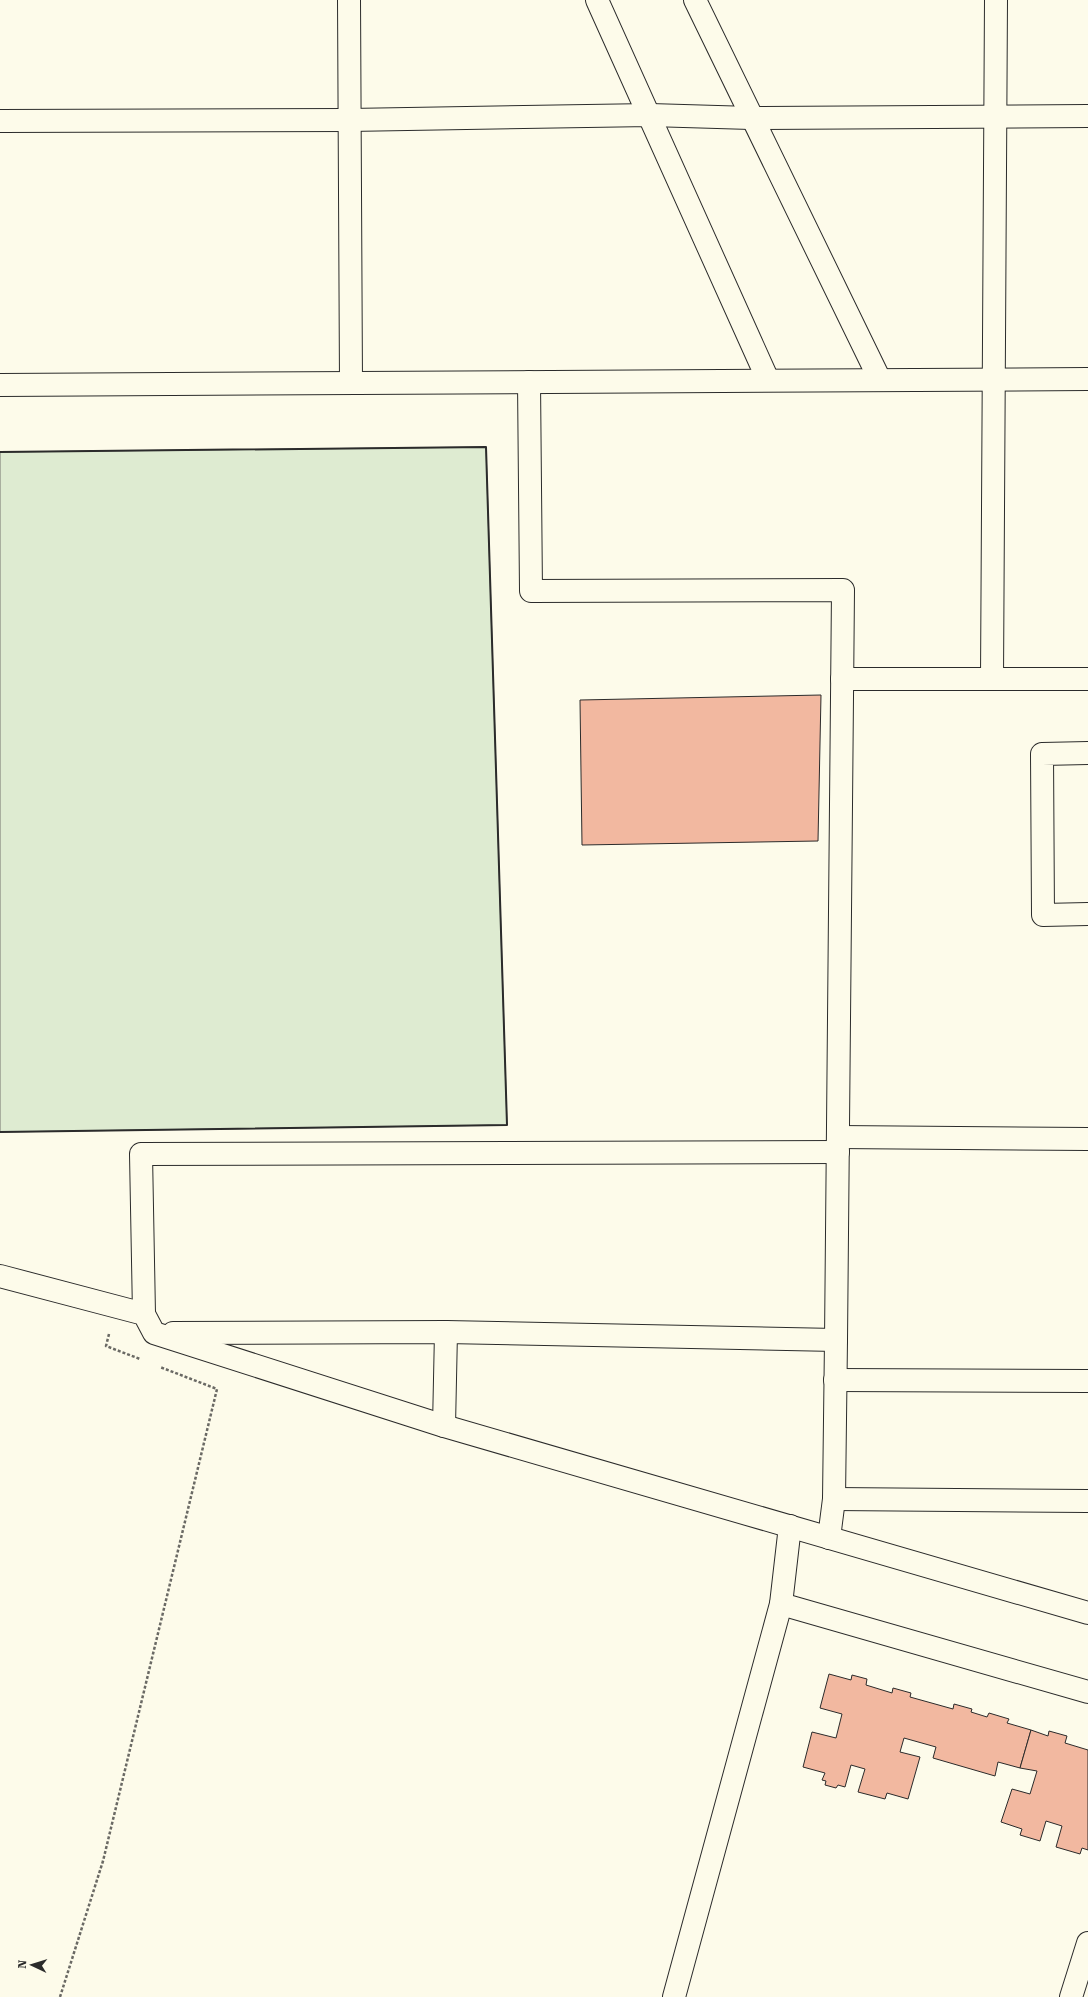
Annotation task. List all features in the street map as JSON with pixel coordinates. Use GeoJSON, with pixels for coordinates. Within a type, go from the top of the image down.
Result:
{"type":"FeatureCollection","features":[{"type":"Feature","properties":{"kind":"street"},"geometry":{"type":"LineString","coordinates":[[349,0],[351,383]]}},
{"type":"Feature","properties":{"kind":"street"},"geometry":{"type":"LineString","coordinates":[[597,0],[768,380]]}},
{"type":"Feature","properties":{"kind":"street"},"geometry":{"type":"LineString","coordinates":[[695,0],[751,118],[880,380]]}},
{"type":"Feature","properties":{"kind":"street"},"geometry":{"type":"LineString","coordinates":[[992,679],[992,379],[996,0]]}},
{"type":"Feature","properties":{"kind":"street"},"geometry":{"type":"LineString","coordinates":[[0,121],[349,120],[650,115],[751,118],[1088,116]]}},
{"type":"Feature","properties":{"kind":"street"},"geometry":{"type":"LineString","coordinates":[[0,385],[1088,378]]}},
{"type":"Feature","properties":{"kind":"street"},"geometry":{"type":"LineString","coordinates":[[529,382],[531,590],[843,590],[834,1499],[829,1538]]}},
{"type":"Feature","properties":{"kind":"street"},"geometry":{"type":"LineString","coordinates":[[842,679],[1088,679]]}},
{"type":"Feature","properties":{"kind":"street"},"geometry":{"type":"LineString","coordinates":[[1088,753],[1042,754],[1042,761],[1043,915],[1088,914]]}},
{"type":"Feature","properties":{"kind":"street"},"geometry":{"type":"LineString","coordinates":[[1088,1139],[838,1145],[141,1154],[144,1314],[154,1333],[444,1426],[1088,1613]]}},
{"type":"Feature","properties":{"kind":"street"},"geometry":{"type":"LineString","coordinates":[[0,1276],[144,1314]]}},
{"type":"Feature","properties":{"kind":"street"},"geometry":{"type":"LineString","coordinates":[[154,1333],[446,1332],[836,1340]]}},
{"type":"Feature","properties":{"kind":"street"},"geometry":{"type":"LineString","coordinates":[[444,1426],[446,1332]]}},
{"type":"Feature","properties":{"kind":"street"},"geometry":{"type":"LineString","coordinates":[[835,1380],[1088,1381]]}},
{"type":"Feature","properties":{"kind":"street"},"geometry":{"type":"LineString","coordinates":[[834,1499],[1088,1501]]}},
{"type":"Feature","properties":{"kind":"street"},"geometry":{"type":"LineString","coordinates":[[674,1997],[781,1604],[790,1526]]}},
{"type":"Feature","properties":{"kind":"street"},"geometry":{"type":"LineString","coordinates":[[781,1604],[1088,1692]]}},
{"type":"Feature","properties":{"kind":"street"},"geometry":{"type":"LineString","coordinates":[[1071,1997],[1088,1943]]}},
{"type":"Feature","properties":{"kind":"path"},"geometry":{"type":"LineString","coordinates":[[115,1306],[106,1346],[143,1360]]}},
{"type":"Feature","properties":{"kind":"path"},"geometry":{"type":"LineString","coordinates":[[60,1997],[103,1861],[217,1389],[158,1366]]}},
{"type":"Feature","properties":{"kind":"green space"},"geometry":{"type":"Polygon","coordinates":[[[486,447],[507,1125],[0,1132],[0,452],[486,447]]]}},
{"type":"Feature","properties":{"kind":"building"},"geometry":{"type":"Polygon","coordinates":[[[821,695],[818,841],[582,845],[580,700],[821,695]]]}},
{"type":"Feature","properties":{"kind":"building"},"geometry":{"type":"Polygon","coordinates":[[[829,1674],[851,1680],[852,1675],[867,1679],[866,1685],[892,1693],[893,1688],[911,1693],[910,1697],[953,1709],[954,1704],[972,1709],[971,1712],[987,1717],[989,1713],[1009,1719],[1007,1723],[1031,1730],[1020,1768],[998,1762],[995,1776],[933,1758],[936,1747],[904,1738],[900,1752],[920,1757],[908,1799],[887,1793],[885,1799],[858,1792],[865,1769],[851,1765],[845,1787],[838,1785],[836,1788],[825,1785],[826,1781],[822,1780],[825,1773],[803,1767],[812,1732],[836,1738],[842,1714],[820,1708],[829,1674]]]}},
{"type":"Feature","properties":{"kind":"building"},"geometry":{"type":"Polygon","coordinates":[[[1031,1730],[1048,1736],[1049,1731],[1067,1736],[1065,1743],[1088,1750],[1088,1850],[1082,1848],[1080,1854],[1056,1847],[1062,1826],[1046,1821],[1040,1841],[1020,1835],[1022,1829],[1001,1822],[1012,1789],[1030,1794],[1037,1771],[1020,1768],[1031,1730]]]}},
{"type":"Feature","properties":{"kind":"wall"},"geometry":{"type":"LineString","coordinates":[[0,452],[486,447],[507,1125],[0,1132]]}}]}
